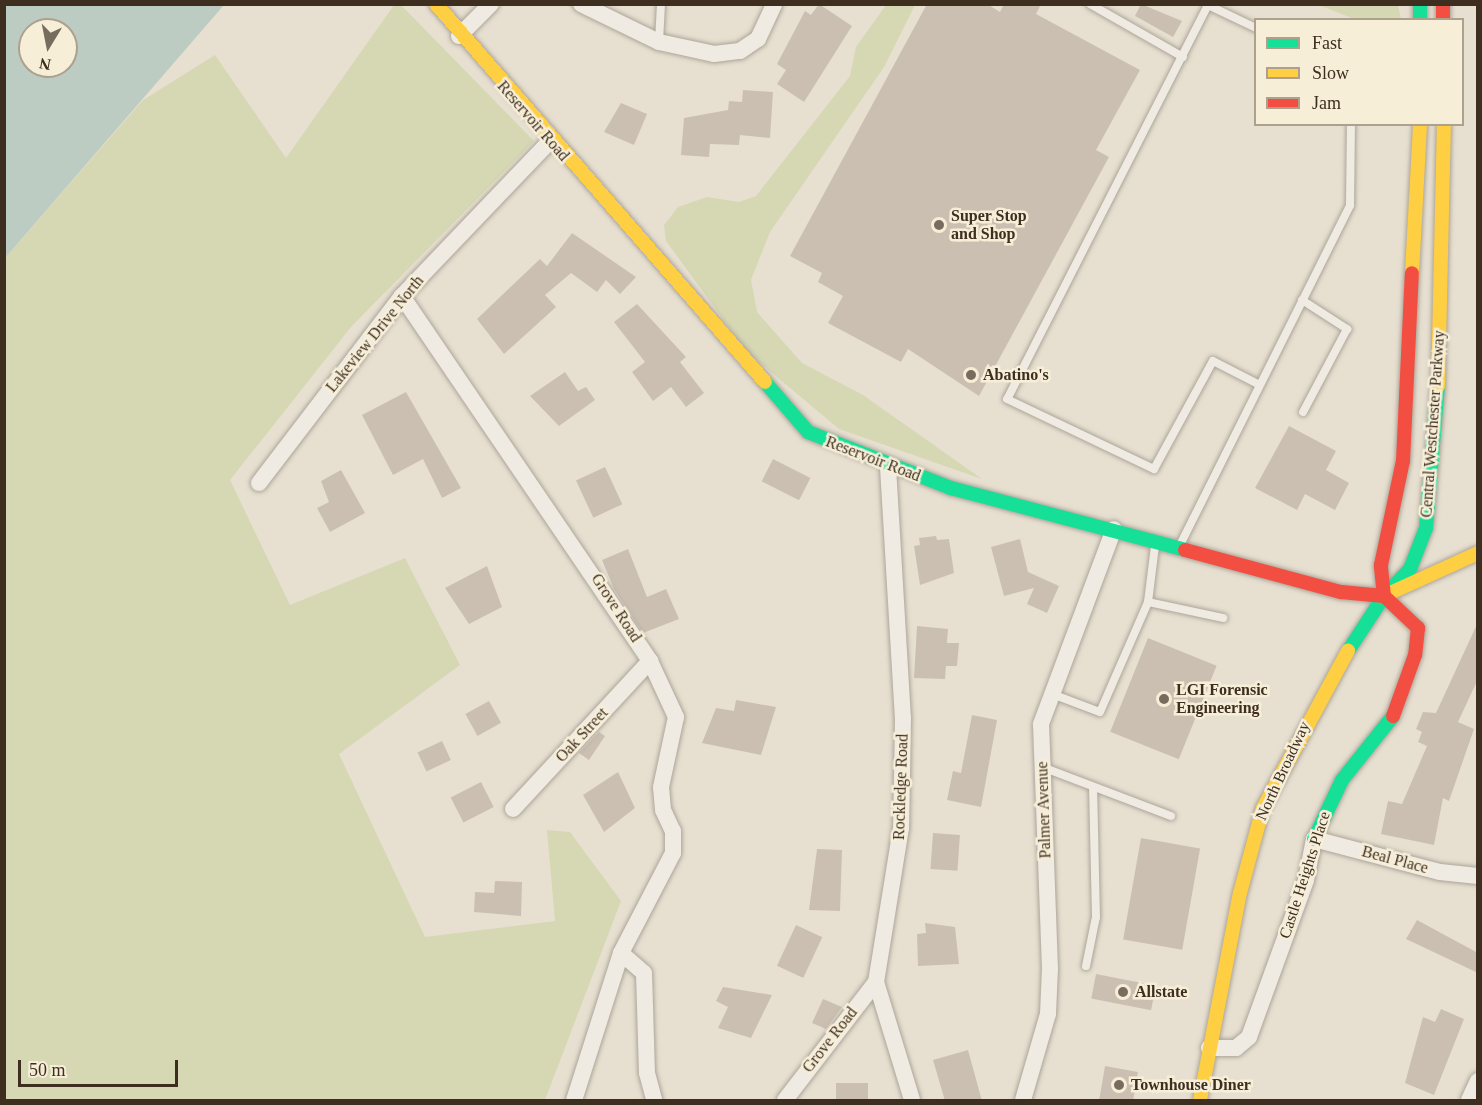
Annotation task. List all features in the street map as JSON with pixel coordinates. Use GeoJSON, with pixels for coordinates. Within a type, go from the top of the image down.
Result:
{"type":"FeatureCollection","features":[{"type":"Feature","properties":{"kind":"main road","name":"Reservoir Road"},"geometry":{"type":"LineString","coordinates":[[436,4],[459,36],[550,141],[808,432],[888,467],[1114,530],[1156,539],[1178,548],[1341,592],[1384,596]]}},
{"type":"Feature","properties":{"kind":"main road","name":"Central Westchester Parkway"},"geometry":{"type":"LineString","coordinates":[[1384,596],[1381,565],[1403,461],[1420,126]]}},
{"type":"Feature","properties":{"kind":"main road","name":"Central Westchester Parkway"},"geometry":{"type":"LineString","coordinates":[[1384,596],[1410,569],[1426,528],[1431,491],[1443,126]]}},
{"type":"Feature","properties":{"kind":"main road"},"geometry":{"type":"LineString","coordinates":[[1384,596],[1478,553]]}},
{"type":"Feature","properties":{"kind":"main road","name":"Castle Heights Place"},"geometry":{"type":"LineString","coordinates":[[1314,839],[1342,780],[1384,734],[1416,655],[1418,628],[1384,596]]}},
{"type":"Feature","properties":{"kind":"main road","name":"North Broadway"},"geometry":{"type":"LineString","coordinates":[[1200,1101],[1209,1048],[1263,808],[1324,690],[1384,596]]}},
{"type":"Feature","properties":{"kind":"street"},"geometry":{"type":"LineString","coordinates":[[459,36],[490,4]]}},
{"type":"Feature","properties":{"kind":"street"},"geometry":{"type":"LineString","coordinates":[[581,4],[659,42],[714,54],[740,51],[768,23],[774,4]]}},
{"type":"Feature","properties":{"kind":"street","name":"Lakeview Drive North"},"geometry":{"type":"LineString","coordinates":[[259,483],[402,296],[550,141]]}},
{"type":"Feature","properties":{"kind":"street","name":"Grove Road"},"geometry":{"type":"LineString","coordinates":[[402,296],[650,661],[676,717],[661,787],[663,810],[674,831],[673,853],[621,953],[574,1101]]}},
{"type":"Feature","properties":{"kind":"street","name":"Rockledge Road"},"geometry":{"type":"LineString","coordinates":[[888,467],[903,718],[901,828],[876,982],[912,1101]]}},
{"type":"Feature","properties":{"kind":"street","name":"Palmer Avenue"},"geometry":{"type":"LineString","coordinates":[[1023,1101],[1047,1014],[1050,980],[1041,724],[1114,530]]}},
{"type":"Feature","properties":{"kind":"street","name":"Oak Street"},"geometry":{"type":"LineString","coordinates":[[513,809],[650,661]]}},
{"type":"Feature","properties":{"kind":"street","name":"Beal Place"},"geometry":{"type":"LineString","coordinates":[[1314,839],[1440,872],[1478,876]]}},
{"type":"Feature","properties":{"kind":"street","name":"Castle Heights Place"},"geometry":{"type":"LineString","coordinates":[[1209,1048],[1236,1048],[1249,1037],[1306,880],[1314,839]]}},
{"type":"Feature","properties":{"kind":"street"},"geometry":{"type":"LineString","coordinates":[[621,953],[644,974],[647,1073],[654,1101]]}},
{"type":"Feature","properties":{"kind":"street","name":"Grove Road"},"geometry":{"type":"LineString","coordinates":[[785,1101],[876,982]]}},
{"type":"Feature","properties":{"kind":"street"},"geometry":{"type":"LineString","coordinates":[[1469,1101],[1478,1081]]}},
{"type":"Feature","properties":{"kind":"lane"},"geometry":{"type":"LineString","coordinates":[[659,42],[661,4]]}},
{"type":"Feature","properties":{"kind":"lane"},"geometry":{"type":"LineString","coordinates":[[1090,4],[1183,57]]}},
{"type":"Feature","properties":{"kind":"lane"},"geometry":{"type":"LineString","coordinates":[[1254,27],[1208,4],[1007,399],[1154,469],[1213,361],[1258,384]]}},
{"type":"Feature","properties":{"kind":"lane"},"geometry":{"type":"LineString","coordinates":[[1178,548],[1258,384],[1350,205],[1351,126]]}},
{"type":"Feature","properties":{"kind":"lane"},"geometry":{"type":"LineString","coordinates":[[1302,300],[1347,329],[1303,412]]}},
{"type":"Feature","properties":{"kind":"lane"},"geometry":{"type":"LineString","coordinates":[[1052,694],[1100,712],[1148,602],[1156,539]]}},
{"type":"Feature","properties":{"kind":"lane"},"geometry":{"type":"LineString","coordinates":[[1148,602],[1223,618]]}},
{"type":"Feature","properties":{"kind":"lane"},"geometry":{"type":"LineString","coordinates":[[1042,767],[1171,816]]}},
{"type":"Feature","properties":{"kind":"lane"},"geometry":{"type":"LineString","coordinates":[[1086,966],[1096,917],[1093,787]]}},
{"type":"Feature","properties":{"kind":"green space"},"geometry":{"type":"Polygon","coordinates":[[[394,5],[401,5],[534,141],[351,327],[230,480],[290,605],[405,558],[460,665],[339,754],[425,937],[555,921],[547,830],[570,832],[621,901],[545,1100],[5,1100],[5,258],[143,100],[215,55],[286,158],[394,5]]]}},
{"type":"Feature","properties":{"kind":"green space"},"geometry":{"type":"Polygon","coordinates":[[[886,5],[915,5],[884,67],[770,232],[751,280],[757,312],[802,363],[863,395],[982,479],[839,429],[747,352],[666,241],[664,225],[678,207],[707,197],[739,202],[756,196],[850,76],[856,47],[886,5]]]}},
{"type":"Feature","properties":{"kind":"green space"},"geometry":{"type":"Polygon","coordinates":[[[1319,5],[1398,5],[1401,18],[1352,18],[1319,5]]]}},
{"type":"Feature","properties":{"kind":"shaded area"},"geometry":{"type":"Polygon","coordinates":[[[4,5],[224,5],[5,258],[4,5]]]}},
{"type":"Feature","properties":{"kind":"building"},"geometry":{"type":"Polygon","coordinates":[[[819,4],[852,26],[804,102],[777,84],[786,70],[777,64],[805,11],[811,15],[819,4]]]}},
{"type":"Feature","properties":{"kind":"building","name":"Super Stop and Shop"},"geometry":{"type":"Polygon","coordinates":[[[927,4],[987,4],[1000,12],[1004,4],[1041,4],[1036,14],[1140,70],[1096,150],[1109,157],[979,396],[908,349],[901,362],[828,323],[843,296],[818,282],[822,273],[790,256],[927,4]]]}},
{"type":"Feature","properties":{"kind":"building"},"geometry":{"type":"Polygon","coordinates":[[[1141,4],[1182,21],[1173,37],[1135,16],[1141,4]]]}},
{"type":"Feature","properties":{"kind":"building"},"geometry":{"type":"Polygon","coordinates":[[[743,90],[773,92],[770,138],[740,135],[739,145],[710,144],[709,157],[681,155],[684,118],[728,110],[729,101],[742,102],[743,90]]]}},
{"type":"Feature","properties":{"kind":"building"},"geometry":{"type":"Polygon","coordinates":[[[621,103],[647,114],[634,145],[604,132],[621,103]]]}},
{"type":"Feature","properties":{"kind":"building"},"geometry":{"type":"Polygon","coordinates":[[[572,233],[636,277],[620,294],[606,280],[597,292],[571,273],[545,295],[556,307],[504,354],[477,319],[540,259],[547,266],[572,233]]]}},
{"type":"Feature","properties":{"kind":"building"},"geometry":{"type":"Polygon","coordinates":[[[637,304],[686,357],[680,362],[704,393],[686,407],[671,387],[653,401],[632,372],[645,362],[614,322],[637,304]]]}},
{"type":"Feature","properties":{"kind":"building"},"geometry":{"type":"Polygon","coordinates":[[[565,372],[578,391],[586,387],[595,400],[559,426],[530,396],[565,372]]]}},
{"type":"Feature","properties":{"kind":"building"},"geometry":{"type":"Polygon","coordinates":[[[406,392],[461,488],[442,498],[423,459],[393,475],[362,415],[406,392]]]}},
{"type":"Feature","properties":{"kind":"building"},"geometry":{"type":"Polygon","coordinates":[[[1289,426],[1336,451],[1326,470],[1349,483],[1335,510],[1305,494],[1297,510],[1255,488],[1289,426]]]}},
{"type":"Feature","properties":{"kind":"building"},"geometry":{"type":"Polygon","coordinates":[[[773,459],[810,478],[799,500],[762,481],[773,459]]]}},
{"type":"Feature","properties":{"kind":"building"},"geometry":{"type":"Polygon","coordinates":[[[605,467],[622,504],[593,518],[576,481],[605,467]]]}},
{"type":"Feature","properties":{"kind":"building"},"geometry":{"type":"Polygon","coordinates":[[[341,470],[365,513],[330,532],[317,508],[329,502],[321,481],[341,470]]]}},
{"type":"Feature","properties":{"kind":"building"},"geometry":{"type":"Polygon","coordinates":[[[936,536],[937,540],[949,539],[954,573],[920,585],[914,546],[920,545],[919,538],[936,536]]]}},
{"type":"Feature","properties":{"kind":"building"},"geometry":{"type":"Polygon","coordinates":[[[1020,539],[1028,572],[1059,586],[1047,613],[1027,604],[1034,588],[1004,596],[991,547],[1020,539]]]}},
{"type":"Feature","properties":{"kind":"building"},"geometry":{"type":"Polygon","coordinates":[[[628,549],[647,597],[666,589],[679,619],[643,633],[614,589],[602,560],[628,549]]]}},
{"type":"Feature","properties":{"kind":"building"},"geometry":{"type":"Polygon","coordinates":[[[487,566],[502,607],[469,624],[445,588],[487,566]]]}},
{"type":"Feature","properties":{"kind":"building"},"geometry":{"type":"Polygon","coordinates":[[[1478,622],[1478,679],[1458,722],[1474,729],[1449,801],[1443,798],[1434,845],[1381,834],[1388,801],[1402,804],[1427,746],[1418,742],[1422,732],[1416,729],[1423,712],[1436,713],[1478,622]]]}},
{"type":"Feature","properties":{"kind":"building"},"geometry":{"type":"Polygon","coordinates":[[[917,626],[948,629],[947,643],[959,643],[957,666],[946,666],[945,679],[914,678],[917,626]]]}},
{"type":"Feature","properties":{"kind":"building","name":"LGI Forensic Engineering"},"geometry":{"type":"Polygon","coordinates":[[[1148,638],[1217,666],[1179,759],[1110,732],[1148,638]]]}},
{"type":"Feature","properties":{"kind":"building"},"geometry":{"type":"Polygon","coordinates":[[[736,700],[776,707],[761,755],[702,743],[716,708],[734,711],[736,700]]]}},
{"type":"Feature","properties":{"kind":"building"},"geometry":{"type":"Polygon","coordinates":[[[489,701],[501,723],[478,736],[465,714],[489,701]]]}},
{"type":"Feature","properties":{"kind":"building"},"geometry":{"type":"Polygon","coordinates":[[[972,715],[997,720],[981,807],[947,800],[953,771],[961,773],[972,715]]]}},
{"type":"Feature","properties":{"kind":"building"},"geometry":{"type":"Polygon","coordinates":[[[599,732],[605,736],[589,760],[579,753],[599,732]]]}},
{"type":"Feature","properties":{"kind":"building"},"geometry":{"type":"Polygon","coordinates":[[[442,741],[451,760],[426,771],[418,752],[442,741]]]}},
{"type":"Feature","properties":{"kind":"building"},"geometry":{"type":"Polygon","coordinates":[[[618,772],[635,808],[604,832],[583,795],[618,772]]]}},
{"type":"Feature","properties":{"kind":"building"},"geometry":{"type":"Polygon","coordinates":[[[481,782],[494,807],[463,822],[451,797],[481,782]]]}},
{"type":"Feature","properties":{"kind":"building"},"geometry":{"type":"Polygon","coordinates":[[[933,833],[960,835],[957,871],[930,869],[933,833]]]}},
{"type":"Feature","properties":{"kind":"building"},"geometry":{"type":"Polygon","coordinates":[[[1141,838],[1200,848],[1182,950],[1123,939],[1141,838]]]}},
{"type":"Feature","properties":{"kind":"building"},"geometry":{"type":"Polygon","coordinates":[[[817,849],[842,850],[840,911],[809,910],[817,849]]]}},
{"type":"Feature","properties":{"kind":"building"},"geometry":{"type":"Polygon","coordinates":[[[495,881],[522,882],[521,916],[474,912],[475,892],[494,893],[495,881]]]}},
{"type":"Feature","properties":{"kind":"building"},"geometry":{"type":"Polygon","coordinates":[[[1417,920],[1478,953],[1478,973],[1406,939],[1417,920]]]}},
{"type":"Feature","properties":{"kind":"building"},"geometry":{"type":"Polygon","coordinates":[[[925,923],[955,927],[959,964],[918,966],[917,934],[926,933],[925,923]]]}},
{"type":"Feature","properties":{"kind":"building"},"geometry":{"type":"Polygon","coordinates":[[[796,925],[822,937],[803,978],[777,966],[796,925]]]}},
{"type":"Feature","properties":{"kind":"building","name":"Allstate"},"geometry":{"type":"Polygon","coordinates":[[[1096,974],[1156,986],[1151,1010],[1091,999],[1096,974]]]}},
{"type":"Feature","properties":{"kind":"building"},"geometry":{"type":"Polygon","coordinates":[[[723,987],[772,995],[751,1038],[718,1028],[728,1007],[716,1001],[723,987]]]}},
{"type":"Feature","properties":{"kind":"building"},"geometry":{"type":"Polygon","coordinates":[[[823,999],[842,1007],[826,1029],[812,1023],[823,999]]]}},
{"type":"Feature","properties":{"kind":"building"},"geometry":{"type":"Polygon","coordinates":[[[1441,1009],[1464,1019],[1434,1095],[1405,1083],[1423,1017],[1435,1022],[1441,1009]]]}},
{"type":"Feature","properties":{"kind":"building"},"geometry":{"type":"Polygon","coordinates":[[[968,1050],[982,1101],[945,1101],[933,1060],[968,1050]]]}},
{"type":"Feature","properties":{"kind":"building","name":"Townhouse Diner"},"geometry":{"type":"Polygon","coordinates":[[[1105,1066],[1138,1072],[1133,1101],[1099,1101],[1105,1066]]]}},
{"type":"Feature","properties":{"kind":"building"},"geometry":{"type":"Polygon","coordinates":[[[836,1083],[868,1083],[868,1100],[836,1100],[836,1083]]]}},
{"type":"Feature","properties":{"kind":"traffic: fast"},"geometry":{"type":"LineString","coordinates":[[1420,4],[1420,18]]}},
{"type":"Feature","properties":{"kind":"traffic: fast"},"geometry":{"type":"LineString","coordinates":[[765,382],[808,432],[951,488],[1185,550]]}},
{"type":"Feature","properties":{"kind":"traffic: fast"},"geometry":{"type":"LineString","coordinates":[[1348,651],[1384,596],[1410,569],[1426,528],[1438,386]]}},
{"type":"Feature","properties":{"kind":"traffic: fast"},"geometry":{"type":"LineString","coordinates":[[1314,839],[1342,780],[1393,716]]}},
{"type":"Feature","properties":{"kind":"traffic: slow"},"geometry":{"type":"LineString","coordinates":[[436,4],[765,382]]}},
{"type":"Feature","properties":{"kind":"traffic: slow"},"geometry":{"type":"LineString","coordinates":[[1412,273],[1420,126]]}},
{"type":"Feature","properties":{"kind":"traffic: slow"},"geometry":{"type":"LineString","coordinates":[[1438,386],[1444,126]]}},
{"type":"Feature","properties":{"kind":"traffic: slow"},"geometry":{"type":"LineString","coordinates":[[1390,593],[1478,553]]}},
{"type":"Feature","properties":{"kind":"traffic: slow"},"geometry":{"type":"LineString","coordinates":[[1200,1100],[1240,893],[1263,808],[1348,651]]}},
{"type":"Feature","properties":{"kind":"traffic: jam"},"geometry":{"type":"LineString","coordinates":[[1443,4],[1443,18]]}},
{"type":"Feature","properties":{"kind":"traffic: jam"},"geometry":{"type":"LineString","coordinates":[[1384,596],[1381,565],[1403,461],[1412,273]]}},
{"type":"Feature","properties":{"kind":"traffic: jam"},"geometry":{"type":"LineString","coordinates":[[1185,550],[1341,592],[1384,596],[1418,628],[1415,655],[1393,716]]}},
{"type":"Feature","properties":{"kind":"place","name":"Super Stop and Shop"},"geometry":{"type":"Point","coordinates":[939,225]}},
{"type":"Feature","properties":{"kind":"place","name":"Abatino's"},"geometry":{"type":"Point","coordinates":[971,375]}},
{"type":"Feature","properties":{"kind":"place","name":"LGI Forensic Engineering"},"geometry":{"type":"Point","coordinates":[1164,699]}},
{"type":"Feature","properties":{"kind":"place","name":"Allstate"},"geometry":{"type":"Point","coordinates":[1123,992]}},
{"type":"Feature","properties":{"kind":"place","name":"Townhouse Diner"},"geometry":{"type":"Point","coordinates":[1119,1085]}}]}
